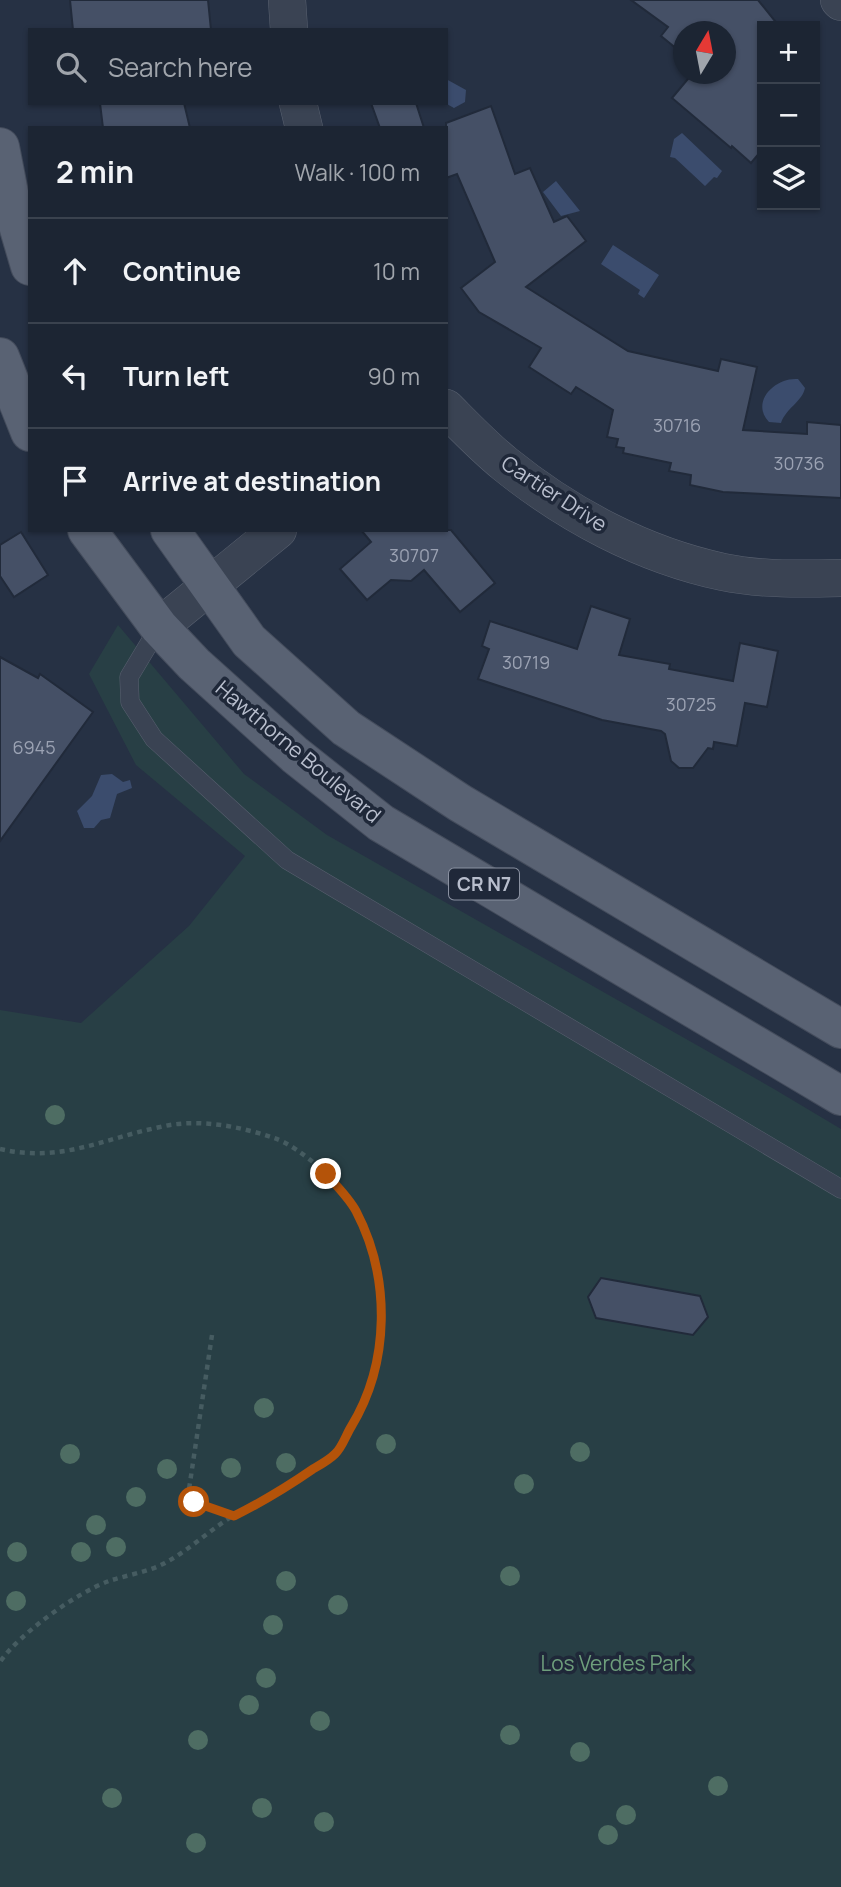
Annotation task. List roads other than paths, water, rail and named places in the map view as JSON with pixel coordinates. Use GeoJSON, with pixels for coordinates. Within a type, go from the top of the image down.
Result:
{"type":"FeatureCollection","features":[{"type":"Feature","properties":{"kind":"main road"},"geometry":{"type":"LineString","coordinates":[[0,147],[10,198],[28,259]]}},
{"type":"Feature","properties":{"kind":"main road"},"geometry":{"type":"LineString","coordinates":[[0,357],[28,427]]}},
{"type":"Feature","properties":{"kind":"main road","name":"Hawthorne Boulevard"},"geometry":{"type":"LineString","coordinates":[[88,532],[159,627],[194,664],[295,755],[381,822],[841,1096]]}},
{"type":"Feature","properties":{"kind":"main road","name":"CR N7"},"geometry":{"type":"LineString","coordinates":[[171,532],[249,640],[346,728],[460,803],[841,1029]]}},
{"type":"Feature","properties":{"kind":"street"},"geometry":{"type":"LineString","coordinates":[[287,0],[289,28]]}},
{"type":"Feature","properties":{"kind":"street"},"geometry":{"type":"LineString","coordinates":[[298,105],[304,126]]}},
{"type":"Feature","properties":{"kind":"street","name":"Cartier Drive"},"geometry":{"type":"LineString","coordinates":[[448,410],[505,464],[582,517],[655,553],[726,573],[799,579],[841,578]]}},
{"type":"Feature","properties":{"kind":"street"},"geometry":{"type":"LineString","coordinates":[[159,627],[276,532]]}},
{"type":"Feature","properties":{"kind":"lane"},"geometry":{"type":"LineString","coordinates":[[159,627],[129,677],[130,702],[154,739],[286,860],[841,1188]]}},
{"type":"Feature","properties":{"kind":"water"},"geometry":{"type":"Polygon","coordinates":[[[448,80],[466,90],[465,102],[454,108],[448,105],[448,80]]]}},
{"type":"Feature","properties":{"kind":"water"},"geometry":{"type":"Polygon","coordinates":[[[682,133],[722,171],[705,186],[675,158],[670,157],[674,139],[682,133]]]}},
{"type":"Feature","properties":{"kind":"water"},"geometry":{"type":"Polygon","coordinates":[[[556,181],[580,211],[561,216],[543,192],[556,181]]]}},
{"type":"Feature","properties":{"kind":"water"},"geometry":{"type":"Polygon","coordinates":[[[613,245],[659,275],[644,298],[638,294],[640,290],[601,264],[613,245]]]}},
{"type":"Feature","properties":{"kind":"water"},"geometry":{"type":"Polygon","coordinates":[[[798,379],[805,388],[801,397],[786,413],[781,423],[769,422],[762,407],[768,392],[781,382],[798,379]]]}},
{"type":"Feature","properties":{"kind":"water"},"geometry":{"type":"Polygon","coordinates":[[[112,774],[123,782],[130,780],[132,788],[117,794],[110,818],[101,820],[94,828],[84,828],[77,811],[92,796],[101,775],[112,774]]]}},
{"type":"Feature","properties":{"kind":"park label","name":"Los Verdes Park"},"geometry":{"type":"Point","coordinates":[616,1664]}}]}
